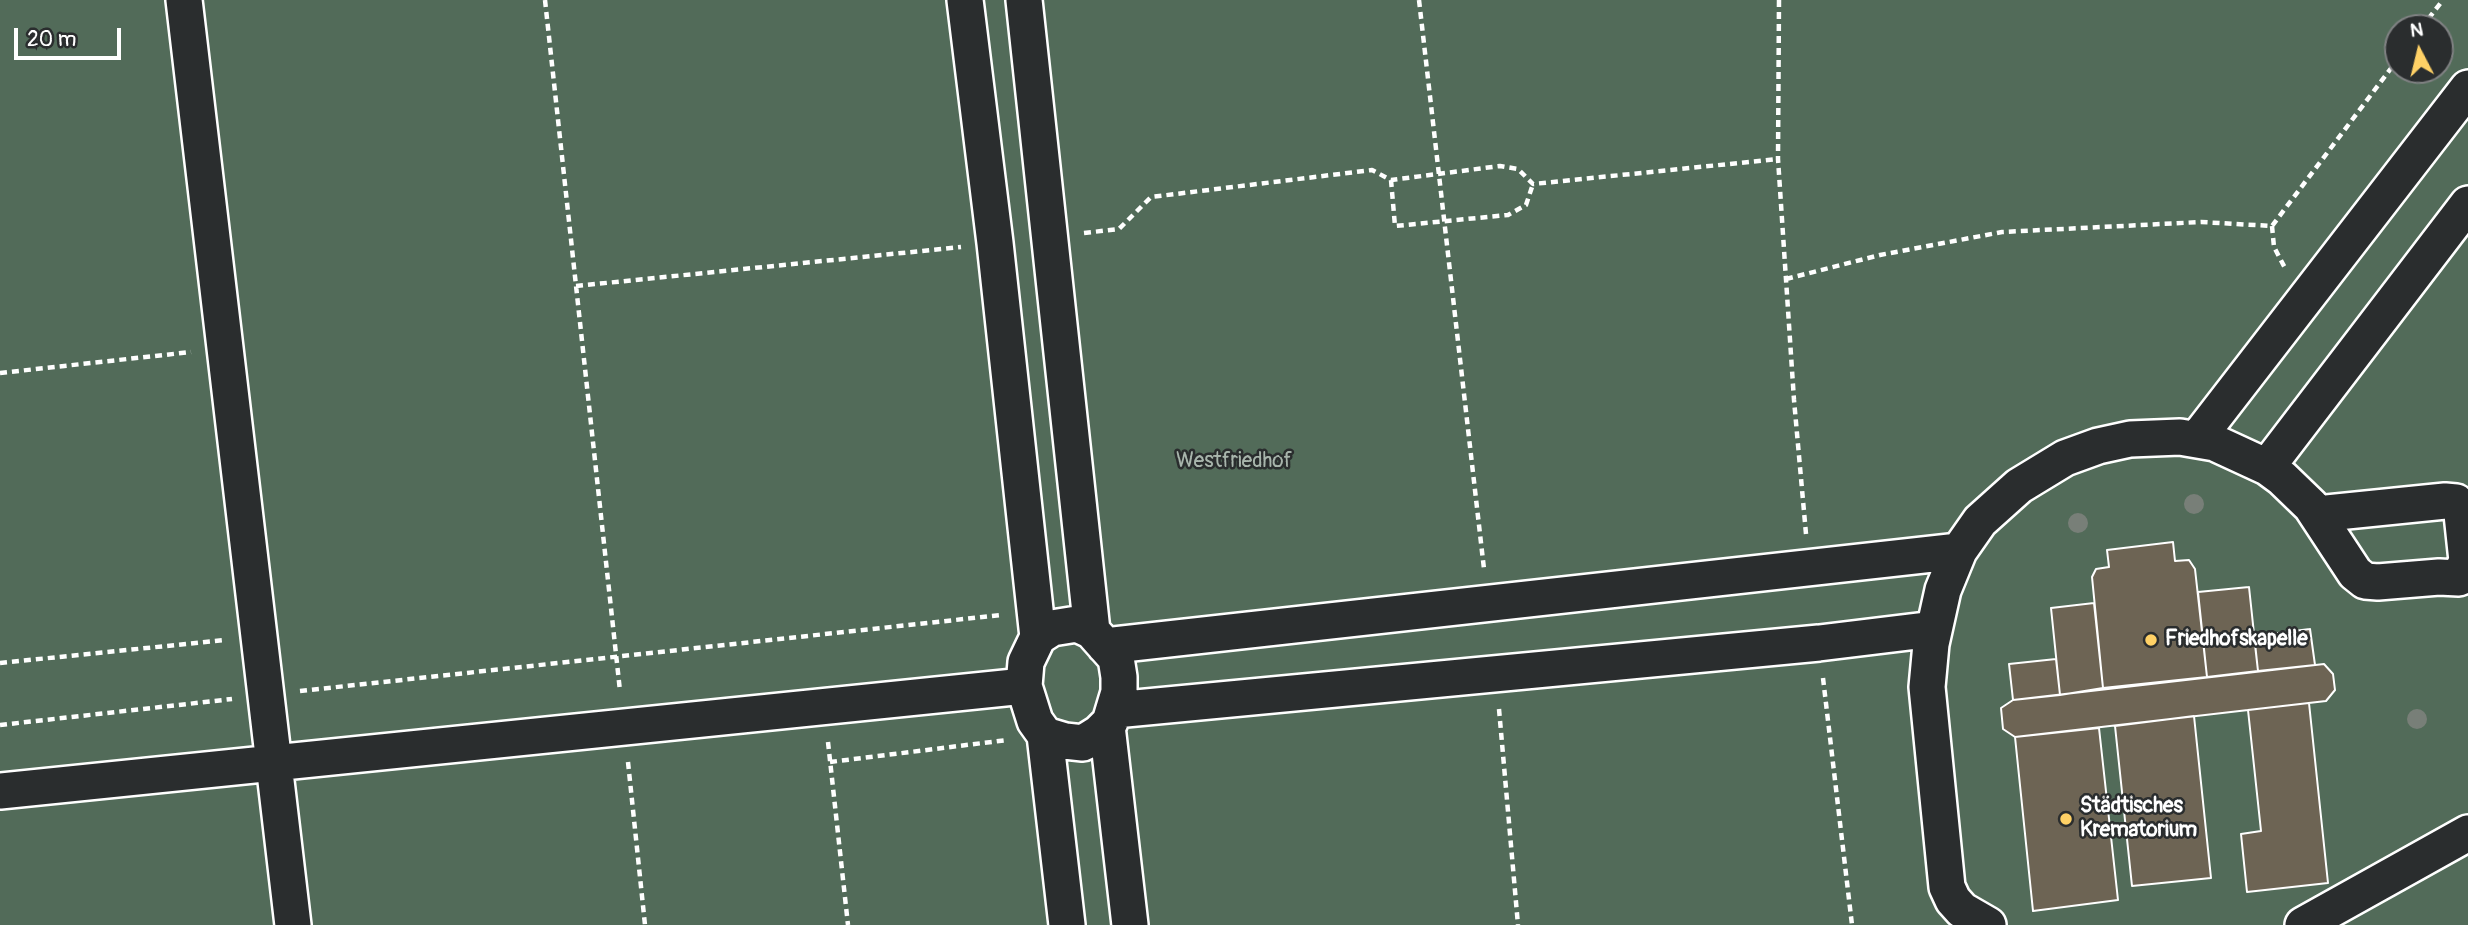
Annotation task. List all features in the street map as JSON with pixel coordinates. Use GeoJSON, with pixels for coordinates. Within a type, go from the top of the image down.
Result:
{"type":"FeatureCollection","features":[{"type":"Feature","properties":{"kind":"street"},"geometry":{"type":"LineString","coordinates":[[184,0],[293,925]]}},
{"type":"Feature","properties":{"kind":"street"},"geometry":{"type":"LineString","coordinates":[[965,0],[995,243],[1036,624],[1026,662],[1024,686],[1035,721],[1045,735],[1067,925]]}},
{"type":"Feature","properties":{"kind":"street"},"geometry":{"type":"LineString","coordinates":[[1024,0],[1099,638]]}},
{"type":"Feature","properties":{"kind":"street"},"geometry":{"type":"LineString","coordinates":[[2197,439],[2468,88]]}},
{"type":"Feature","properties":{"kind":"street"},"geometry":{"type":"LineString","coordinates":[[2267,467],[2468,204]]}},
{"type":"Feature","properties":{"kind":"street"},"geometry":{"type":"LineString","coordinates":[[1988,925],[1962,910],[1953,900],[1946,881],[1927,687],[1934,629],[1943,590],[1959,551],[1980,522],[2005,497],[2033,476],[2065,458],[2098,446],[2130,439],[2163,436],[2197,439],[2215,443],[2267,467],[2304,498],[2355,573],[2365,581],[2439,577],[2463,581],[2467,561],[2462,513],[2456,502],[2317,514]]}},
{"type":"Feature","properties":{"kind":"street"},"geometry":{"type":"LineString","coordinates":[[1099,638],[1488,602],[1959,551]]}},
{"type":"Feature","properties":{"kind":"street"},"geometry":{"type":"LineString","coordinates":[[1036,624],[1052,628],[1077,624],[1099,638],[1116,658],[1119,692],[1111,718],[1130,925]]}},
{"type":"Feature","properties":{"kind":"street"},"geometry":{"type":"LineString","coordinates":[[1045,735],[1083,743],[1111,718],[1496,673],[1819,643],[1934,629]]}},
{"type":"Feature","properties":{"kind":"street"},"geometry":{"type":"LineString","coordinates":[[0,791],[1024,686]]}},
{"type":"Feature","properties":{"kind":"street"},"geometry":{"type":"LineString","coordinates":[[2302,925],[2468,833]]}},
{"type":"Feature","properties":{"kind":"path"},"geometry":{"type":"LineString","coordinates":[[545,0],[645,925]]}},
{"type":"Feature","properties":{"kind":"path"},"geometry":{"type":"LineString","coordinates":[[1419,0],[1488,602]]}},
{"type":"Feature","properties":{"kind":"path"},"geometry":{"type":"LineString","coordinates":[[1779,0],[1778,159],[1794,400],[1809,567]]}},
{"type":"Feature","properties":{"kind":"path"},"geometry":{"type":"LineString","coordinates":[[2432,14],[2443,0]]}},
{"type":"Feature","properties":{"kind":"path"},"geometry":{"type":"LineString","coordinates":[[1786,279],[1880,255],[2002,232],[2201,222],[2272,226],[2384,78]]}},
{"type":"Feature","properties":{"kind":"path"},"geometry":{"type":"LineString","coordinates":[[1532,184],[1778,159]]}},
{"type":"Feature","properties":{"kind":"path"},"geometry":{"type":"LineString","coordinates":[[1119,229],[1151,197],[1372,170],[1391,180],[1500,166],[1518,169],[1532,184]]}},
{"type":"Feature","properties":{"kind":"path"},"geometry":{"type":"LineString","coordinates":[[1391,180],[1395,226],[1508,215],[1527,205],[1532,184]]}},
{"type":"Feature","properties":{"kind":"path"},"geometry":{"type":"LineString","coordinates":[[576,286],[995,243]]}},
{"type":"Feature","properties":{"kind":"path"},"geometry":{"type":"LineString","coordinates":[[0,373],[225,349]]}},
{"type":"Feature","properties":{"kind":"path"},"geometry":{"type":"LineString","coordinates":[[0,725],[616,657],[1036,624]]}},
{"type":"Feature","properties":{"kind":"path"},"geometry":{"type":"LineString","coordinates":[[0,663],[259,636]]}},
{"type":"Feature","properties":{"kind":"path"},"geometry":{"type":"LineString","coordinates":[[1819,643],[1852,925]]}},
{"type":"Feature","properties":{"kind":"path"},"geometry":{"type":"LineString","coordinates":[[1496,673],[1518,925]]}},
{"type":"Feature","properties":{"kind":"path"},"geometry":{"type":"LineString","coordinates":[[824,706],[848,925]]}},
{"type":"Feature","properties":{"kind":"path"},"geometry":{"type":"LineString","coordinates":[[830,762],[1045,735]]}},
{"type":"Feature","properties":{"kind":"green space","name":"Westfriedhof"},"geometry":{"type":"Polygon","coordinates":[[[0,0],[2468,0],[2468,925],[0,925],[0,0]]]}},
{"type":"Feature","properties":{"kind":"building","name":"Friedhofskapelle"},"geometry":{"type":"Polygon","coordinates":[[[2173,542],[2175,561],[2189,560],[2195,569],[2207,677],[2103,688],[2092,577],[2096,569],[2109,567],[2107,550],[2173,542]]]}},
{"type":"Feature","properties":{"kind":"building"},"geometry":{"type":"Polygon","coordinates":[[[2249,587],[2258,671],[2207,677],[2198,592],[2249,587]]]}},
{"type":"Feature","properties":{"kind":"building"},"geometry":{"type":"Polygon","coordinates":[[[2094,603],[2103,688],[2060,695],[2051,608],[2094,603]]]}},
{"type":"Feature","properties":{"kind":"building"},"geometry":{"type":"Polygon","coordinates":[[[2310,629],[2315,665],[2258,671],[2254,636],[2310,629]]]}},
{"type":"Feature","properties":{"kind":"building"},"geometry":{"type":"Polygon","coordinates":[[[2056,659],[2060,695],[2013,700],[2009,664],[2056,659]]]}},
{"type":"Feature","properties":{"kind":"building"},"geometry":{"type":"Polygon","coordinates":[[[2324,664],[2333,674],[2335,690],[2326,701],[2015,737],[2003,729],[2001,708],[2013,700],[2324,664]]]}},
{"type":"Feature","properties":{"kind":"building"},"geometry":{"type":"Polygon","coordinates":[[[2309,703],[2328,883],[2247,892],[2241,834],[2261,831],[2248,710],[2309,703]]]}},
{"type":"Feature","properties":{"kind":"building"},"geometry":{"type":"Polygon","coordinates":[[[2194,716],[2211,878],[2132,886],[2115,726],[2194,716]]]}},
{"type":"Feature","properties":{"kind":"building","name":"Städtisches Krematorium"},"geometry":{"type":"Polygon","coordinates":[[[2099,728],[2118,900],[2033,911],[2015,737],[2099,728]]]}},
{"type":"Feature","properties":{"kind":"place","name":"Friedhofskapelle"},"geometry":{"type":"Point","coordinates":[2151,640]}},
{"type":"Feature","properties":{"kind":"place","name":"Städtisches Krematorium"},"geometry":{"type":"Point","coordinates":[2066,819]}}]}
